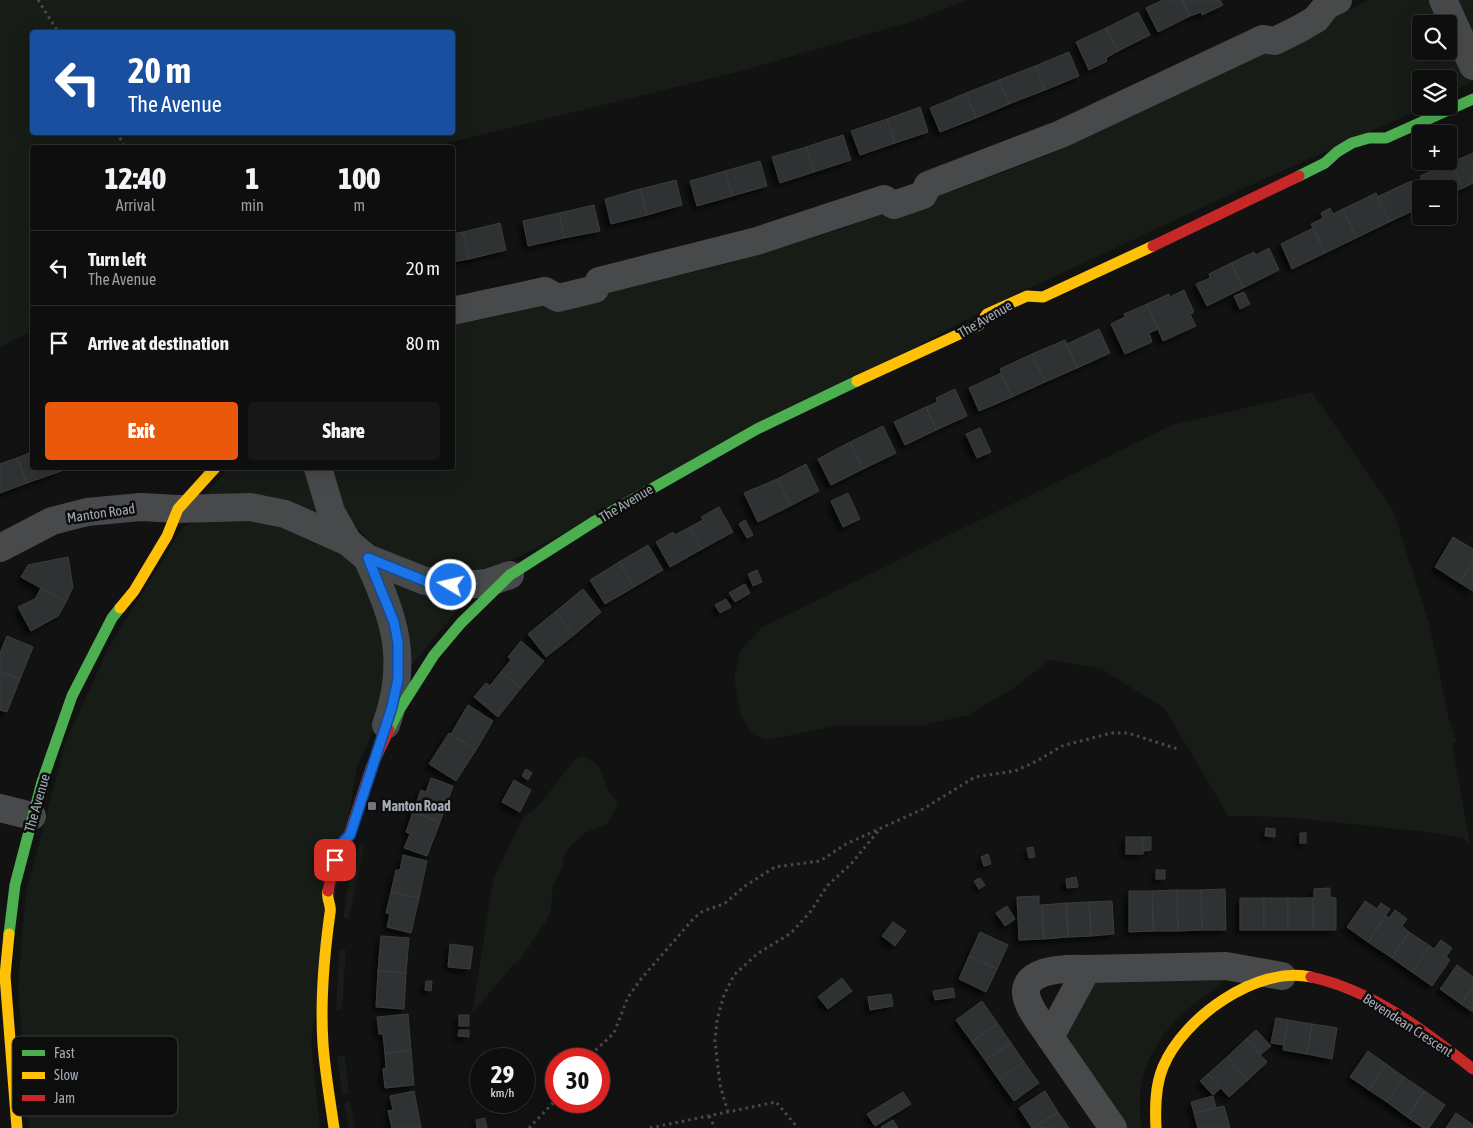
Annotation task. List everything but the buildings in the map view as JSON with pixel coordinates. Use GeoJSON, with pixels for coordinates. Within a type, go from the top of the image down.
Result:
{"type":"FeatureCollection","features":[{"type":"Feature","properties":{"kind":"street"},"geometry":{"type":"LineString","coordinates":[[455,310],[545,292],[558,298],[595,289],[600,281],[757,241],[884,199],[894,205],[923,195],[928,185],[1061,134],[1263,39],[1275,41],[1316,19],[1327,5],[1338,0]]}},
{"type":"Feature","properties":{"kind":"street"},"geometry":{"type":"LineString","coordinates":[[1444,0],[1473,66]]}},
{"type":"Feature","properties":{"kind":"street","name":"The Avenue"},"geometry":{"type":"LineString","coordinates":[[178,509],[240,507],[285,514],[425,581],[451,585],[488,583],[510,575],[674,474],[757,428],[979,325],[987,314],[1027,296],[1043,297],[1177,235],[1325,163],[1333,153],[1357,142],[1371,136],[1386,138],[1473,99]]}},
{"type":"Feature","properties":{"kind":"street","name":"The Avenue"},"geometry":{"type":"LineString","coordinates":[[12,1086],[5,976],[15,885],[32,816],[61,727],[87,663],[112,618],[134,591],[167,536],[178,509],[213,470]]}},
{"type":"Feature","properties":{"kind":"street","name":"The Avenue"},"geometry":{"type":"LineString","coordinates":[[319,470],[331,512],[358,550],[390,612],[398,643],[399,661],[392,707],[350,835],[338,847],[326,898],[331,910],[325,939],[322,995],[323,1044],[334,1128]]}},
{"type":"Feature","properties":{"kind":"street","name":"Manton Road"},"geometry":{"type":"LineString","coordinates":[[0,548],[52,521],[87,512],[141,507],[178,509]]}},
{"type":"Feature","properties":{"kind":"street","name":"The Avenue"},"geometry":{"type":"LineString","coordinates":[[371,768],[399,710],[434,655],[461,623],[510,575]]}},
{"type":"Feature","properties":{"kind":"street"},"geometry":{"type":"LineString","coordinates":[[0,808],[32,816]]}},
{"type":"Feature","properties":{"kind":"street","name":"Bevendean Crescent"},"geometry":{"type":"LineString","coordinates":[[1113,1128],[1029,1005],[1027,997],[1029,985],[1037,975],[1052,970],[1185,965],[1226,966],[1282,976],[1321,979],[1365,996],[1421,1030],[1473,1069]]}},
{"type":"Feature","properties":{"kind":"street"},"geometry":{"type":"LineString","coordinates":[[1050,1037],[1087,969]]}},
{"type":"Feature","properties":{"kind":"street","name":"Bevendean Crescent"},"geometry":{"type":"LineString","coordinates":[[1156,1128],[1154,1097],[1157,1081],[1163,1066],[1180,1040],[1204,1015],[1224,1001],[1247,988],[1282,976]]}},
{"type":"Feature","properties":{"kind":"path"},"geometry":{"type":"LineString","coordinates":[[38,0],[57,30]]}},
{"type":"Feature","properties":{"kind":"path"},"geometry":{"type":"LineString","coordinates":[[598,1048],[614,1033],[628,997],[653,962],[703,911],[724,904],[745,886],[776,867],[820,861],[846,844],[923,809],[975,777],[1015,770],[1037,761],[1062,746],[1111,733],[1128,733],[1178,749]]}},
{"type":"Feature","properties":{"kind":"path"},"geometry":{"type":"LineString","coordinates":[[728,1112],[720,1085],[715,1041],[717,1020],[724,994],[734,974],[757,954],[791,933],[811,911],[827,886],[851,864],[879,830]]}},
{"type":"Feature","properties":{"kind":"path"},"geometry":{"type":"LineString","coordinates":[[650,1128],[776,1102],[798,1128]]}},
{"type":"Feature","properties":{"kind":"path"},"geometry":{"type":"LineString","coordinates":[[529,1128],[545,1111]]}},
{"type":"Feature","properties":{"kind":"path"},"geometry":{"type":"LineString","coordinates":[[709,1116],[715,1128]]}},
{"type":"Feature","properties":{"kind":"shaded area"},"geometry":{"type":"Polygon","coordinates":[[[0,0],[968,0],[910,22],[741,71],[440,145],[30,145],[30,332],[0,347],[0,0]]]}},
{"type":"Feature","properties":{"kind":"shaded area"},"geometry":{"type":"Polygon","coordinates":[[[1369,0],[1473,0],[1473,82],[1457,90],[1457,70],[1412,70],[1412,113],[1244,188],[1004,300],[521,556],[483,570],[449,576],[390,556],[370,542],[342,506],[330,470],[455,470],[455,325],[628,288],[727,264],[825,234],[965,187],[1067,147],[1264,53],[1369,0]]]}},
{"type":"Feature","properties":{"kind":"shaded area"},"geometry":{"type":"Polygon","coordinates":[[[1312,392],[1393,510],[1429,623],[1449,720],[1457,741],[1452,744],[1470,844],[1462,837],[1417,831],[1285,817],[1228,816],[1165,709],[1102,669],[1049,660],[1014,688],[968,715],[925,725],[839,725],[768,740],[754,735],[741,716],[734,679],[740,651],[761,628],[1172,425],[1312,392]]]}},
{"type":"Feature","properties":{"kind":"shaded area"},"geometry":{"type":"Polygon","coordinates":[[[227,470],[312,470],[320,516],[204,496],[227,470]]]}},
{"type":"Feature","properties":{"kind":"shaded area"},"geometry":{"type":"Polygon","coordinates":[[[210,514],[310,530],[353,562],[385,613],[387,701],[357,767],[311,1041],[320,1128],[29,1128],[28,1116],[178,1116],[178,1036],[22,1036],[18,988],[27,888],[66,741],[109,647],[183,527],[210,514]]]}},
{"type":"Feature","properties":{"kind":"shaded area"},"geometry":{"type":"Polygon","coordinates":[[[393,580],[465,596],[464,602],[411,666],[388,583],[393,580]]]}},
{"type":"Feature","properties":{"kind":"shaded area"},"geometry":{"type":"Polygon","coordinates":[[[582,756],[599,767],[609,792],[618,805],[607,824],[585,833],[567,850],[562,861],[564,865],[553,885],[551,910],[546,921],[519,961],[514,964],[472,1013],[493,880],[522,819],[540,804],[575,759],[582,756]]]}},
{"type":"Feature","properties":{"kind":"shaded area"},"geometry":{"type":"Polygon","coordinates":[[[360,843],[365,845],[349,918],[343,918],[351,869],[360,843]]]}},
{"type":"Feature","properties":{"kind":"shaded area"},"geometry":{"type":"Polygon","coordinates":[[[339,949],[346,950],[342,1010],[336,1010],[339,949]]]}},
{"type":"Feature","properties":{"kind":"shaded area"},"geometry":{"type":"Polygon","coordinates":[[[1095,978],[1223,979],[1207,995],[1192,1005],[1175,1021],[1155,1047],[1148,1062],[1140,1094],[1142,1128],[1125,1128],[1063,1039],[1095,978]]]}},
{"type":"Feature","properties":{"kind":"shaded area"},"geometry":{"type":"Polygon","coordinates":[[[345,1055],[349,1094],[342,1095],[337,1056],[345,1055]]]}},
{"type":"Feature","properties":{"kind":"shaded area"},"geometry":{"type":"Polygon","coordinates":[[[350,1101],[355,1128],[349,1128],[344,1103],[350,1101]]]}},
{"type":"Feature","properties":{"kind":"traffic: fast"},"geometry":{"type":"LineString","coordinates":[[1299,176],[1325,163],[1337,152],[1352,143],[1369,138],[1386,138],[1473,99]]}},
{"type":"Feature","properties":{"kind":"traffic: fast"},"geometry":{"type":"LineString","coordinates":[[389,730],[399,710],[434,655],[461,623],[510,575],[595,521],[757,429],[857,381]]}},
{"type":"Feature","properties":{"kind":"traffic: fast"},"geometry":{"type":"LineString","coordinates":[[9,934],[15,885],[42,782],[72,696],[112,618],[120,608]]}},
{"type":"Feature","properties":{"kind":"traffic: slow"},"geometry":{"type":"LineString","coordinates":[[857,381],[979,325],[987,314],[1027,296],[1043,297],[1153,246]]}},
{"type":"Feature","properties":{"kind":"traffic: slow"},"geometry":{"type":"LineString","coordinates":[[120,608],[134,591],[167,536],[178,509],[213,470]]}},
{"type":"Feature","properties":{"kind":"traffic: slow"},"geometry":{"type":"LineString","coordinates":[[328,891],[330,910],[323,978],[322,1028],[334,1128]]}},
{"type":"Feature","properties":{"kind":"traffic: slow"},"geometry":{"type":"LineString","coordinates":[[9,934],[5,976],[12,1065]]}},
{"type":"Feature","properties":{"kind":"traffic: slow"},"geometry":{"type":"LineString","coordinates":[[1156,1128],[1156,1097],[1160,1074],[1173,1049],[1204,1014],[1224,999],[1246,987],[1268,979],[1290,975],[1311,977]]}},
{"type":"Feature","properties":{"kind":"traffic: slow"},"geometry":{"type":"LineString","coordinates":[[16,1116],[17,1128]]}},
{"type":"Feature","properties":{"kind":"traffic: jam"},"geometry":{"type":"LineString","coordinates":[[1153,246],[1299,176]]}},
{"type":"Feature","properties":{"kind":"traffic: jam"},"geometry":{"type":"LineString","coordinates":[[328,891],[338,847],[349,835],[371,768],[389,730]]}},
{"type":"Feature","properties":{"kind":"traffic: jam"},"geometry":{"type":"LineString","coordinates":[[1311,977],[1334,983],[1377,1002],[1416,1026],[1473,1069]]}},
{"type":"Feature","properties":{"kind":"place","name":"Manton Road"},"geometry":{"type":"Point","coordinates":[372,806]}},
{"type":"Feature","properties":{"kind":"route"},"geometry":{"type":"LineString","coordinates":[[335,860],[338,847],[350,835],[392,707],[398,679],[398,643],[394,622],[368,558],[425,581],[451,585]]}}]}
